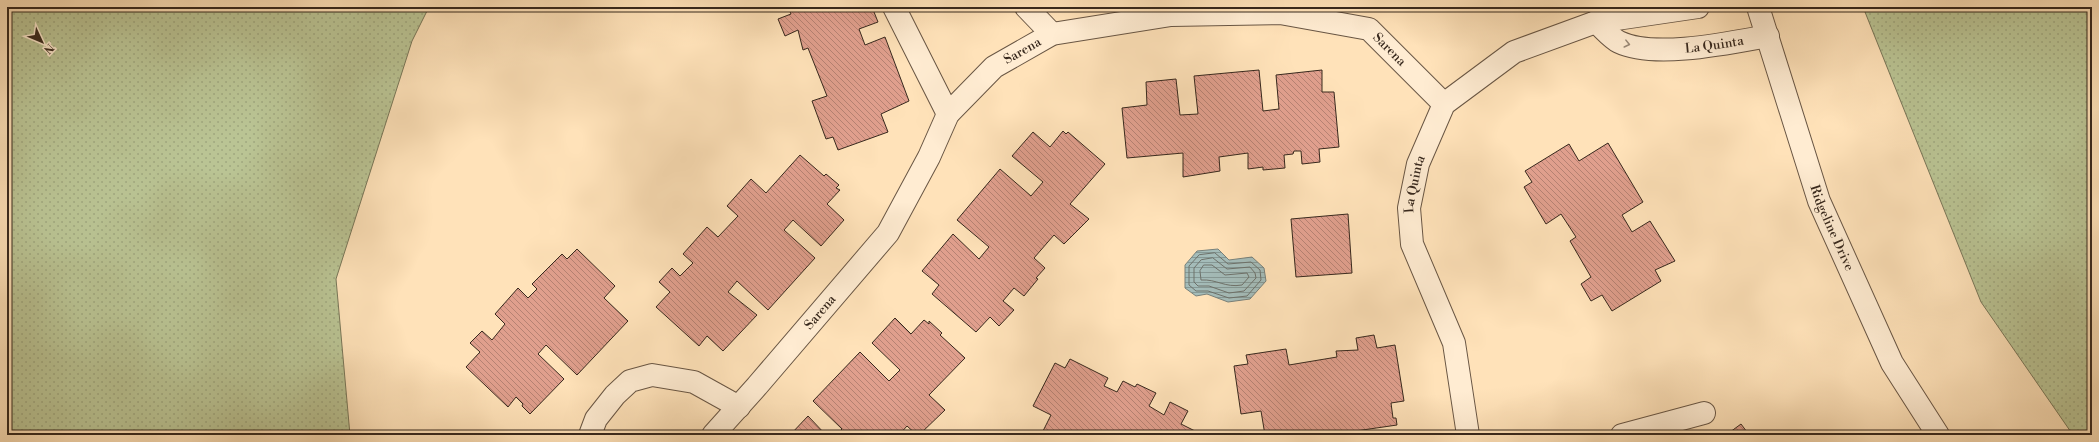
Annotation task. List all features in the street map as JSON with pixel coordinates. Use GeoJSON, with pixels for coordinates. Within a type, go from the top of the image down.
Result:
{"type":"FeatureCollection","features":[{"type":"Feature","properties":{"kind":"street"},"geometry":{"type":"LineString","coordinates":[[894,7],[948,114]]}},
{"type":"Feature","properties":{"kind":"street"},"geometry":{"type":"LineString","coordinates":[[1026,7],[1052,34]]}},
{"type":"Feature","properties":{"kind":"street","name":"La Quinta"},"geometry":{"type":"LineString","coordinates":[[1468,435],[1454,343],[1412,244],[1409,208],[1418,164],[1444,104],[1514,52],[1600,12],[1698,7]]}},
{"type":"Feature","properties":{"kind":"street","name":"Ridgeline Drive"},"geometry":{"type":"LineString","coordinates":[[1758,7],[1819,201],[1892,363],[1938,435]]}},
{"type":"Feature","properties":{"kind":"street","name":"La Quinta"},"geometry":{"type":"LineString","coordinates":[[1600,12],[1619,42],[1654,50],[1716,45],[1768,36]]}},
{"type":"Feature","properties":{"kind":"street","name":"Sarena"},"geometry":{"type":"LineString","coordinates":[[712,435],[739,407],[888,233],[929,157],[948,114],[994,67],[1052,34],[1171,15],[1186,14],[1280,13],[1369,28],[1444,104]]}},
{"type":"Feature","properties":{"kind":"street"},"geometry":{"type":"LineString","coordinates":[[590,435],[596,418],[615,395],[630,381],[652,375],[694,382],[739,407]]}},
{"type":"Feature","properties":{"kind":"street"},"geometry":{"type":"LineString","coordinates":[[1622,435],[1704,413]]}},
{"type":"Feature","properties":{"kind":"green space"},"geometry":{"type":"Polygon","coordinates":[[[7,7],[429,7],[412,41],[336,279],[350,435],[7,435],[7,7]]]}},
{"type":"Feature","properties":{"kind":"green space"},"geometry":{"type":"Polygon","coordinates":[[[1863,7],[2092,7],[2092,435],[2073,435],[1981,302],[1863,7]]]}},
{"type":"Feature","properties":{"kind":"water"},"geometry":{"type":"Polygon","coordinates":[[[1218,249],[1229,260],[1252,257],[1264,268],[1266,281],[1250,299],[1228,302],[1207,294],[1196,296],[1185,288],[1185,265],[1197,251],[1218,249]]]}},
{"type":"Feature","properties":{"kind":"building"},"geometry":{"type":"Polygon","coordinates":[[[788,7],[872,7],[878,22],[859,29],[865,45],[885,37],[909,101],[881,114],[888,132],[838,150],[833,137],[826,139],[812,101],[827,96],[808,48],[803,50],[798,30],[785,36],[778,19],[791,14],[788,7]]]}},
{"type":"Feature","properties":{"kind":"building"},"geometry":{"type":"Polygon","coordinates":[[[1259,70],[1263,111],[1279,109],[1276,75],[1322,70],[1322,92],[1334,92],[1339,147],[1319,149],[1320,162],[1302,164],[1301,151],[1294,151],[1293,154],[1284,155],[1285,168],[1263,170],[1263,167],[1248,169],[1248,153],[1219,157],[1220,171],[1183,177],[1183,153],[1127,158],[1122,108],[1147,105],[1146,82],[1176,79],[1180,115],[1198,114],[1194,76],[1259,70]]]}},
{"type":"Feature","properties":{"kind":"building"},"geometry":{"type":"Polygon","coordinates":[[[1063,131],[1066,134],[1068,132],[1105,164],[1070,204],[1089,219],[1064,244],[1054,235],[1034,258],[1045,268],[1036,278],[1038,279],[1024,296],[1014,288],[1003,301],[1014,310],[999,326],[990,317],[976,332],[932,294],[939,285],[922,271],[953,234],[979,259],[989,247],[957,220],[1000,169],[1031,196],[1043,182],[1012,156],[1033,132],[1050,147],[1063,131]]]}},
{"type":"Feature","properties":{"kind":"building"},"geometry":{"type":"Polygon","coordinates":[[[1608,143],[1643,202],[1622,215],[1632,232],[1650,221],[1675,261],[1655,270],[1661,281],[1612,311],[1602,295],[1591,301],[1581,284],[1591,277],[1570,241],[1576,237],[1561,214],[1546,224],[1524,187],[1532,182],[1525,171],[1569,144],[1579,161],[1608,143]]]}},
{"type":"Feature","properties":{"kind":"building"},"geometry":{"type":"Polygon","coordinates":[[[800,155],[824,176],[826,174],[839,185],[836,188],[840,190],[827,204],[844,220],[821,246],[793,220],[784,230],[815,258],[768,310],[737,281],[728,292],[757,315],[723,351],[707,336],[699,346],[656,307],[670,292],[659,282],[672,268],[680,276],[693,263],[683,254],[707,227],[718,237],[738,216],[727,206],[751,179],[766,193],[800,155]]]}},
{"type":"Feature","properties":{"kind":"building"},"geometry":{"type":"Polygon","coordinates":[[[1348,214],[1352,273],[1296,277],[1291,219],[1348,214]]]}},
{"type":"Feature","properties":{"kind":"building"},"geometry":{"type":"Polygon","coordinates":[[[577,249],[615,286],[604,298],[628,321],[577,375],[546,345],[538,354],[564,379],[530,414],[516,397],[508,407],[466,367],[480,352],[470,343],[482,331],[492,340],[505,324],[495,314],[518,288],[528,298],[537,289],[532,284],[562,254],[567,259],[577,249]]]}},
{"type":"Feature","properties":{"kind":"building"},"geometry":{"type":"Polygon","coordinates":[[[895,318],[911,334],[924,320],[929,324],[929,321],[942,333],[940,335],[965,358],[929,395],[945,410],[919,435],[907,426],[899,435],[836,435],[842,429],[813,401],[860,352],[889,381],[900,370],[872,343],[895,318]]]}},
{"type":"Feature","properties":{"kind":"building"},"geometry":{"type":"Polygon","coordinates":[[[1374,335],[1377,348],[1395,345],[1404,401],[1391,403],[1393,418],[1396,418],[1397,425],[1328,435],[1265,435],[1261,411],[1241,414],[1234,366],[1248,364],[1246,355],[1286,349],[1289,365],[1337,357],[1336,351],[1358,350],[1356,338],[1374,335]]]}},
{"type":"Feature","properties":{"kind":"building"},"geometry":{"type":"Polygon","coordinates":[[[1070,359],[1108,378],[1104,386],[1117,392],[1123,381],[1135,387],[1137,384],[1156,393],[1149,406],[1164,415],[1170,402],[1188,411],[1181,424],[1199,433],[1198,435],[1041,435],[1051,415],[1033,406],[1055,363],[1065,368],[1070,359]]]}},
{"type":"Feature","properties":{"kind":"building"},"geometry":{"type":"Polygon","coordinates":[[[808,416],[826,435],[790,435],[808,416]]]}},
{"type":"Feature","properties":{"kind":"building"},"geometry":{"type":"Polygon","coordinates":[[[1741,424],[1747,432],[1745,435],[1726,435],[1741,424]]]}}]}
